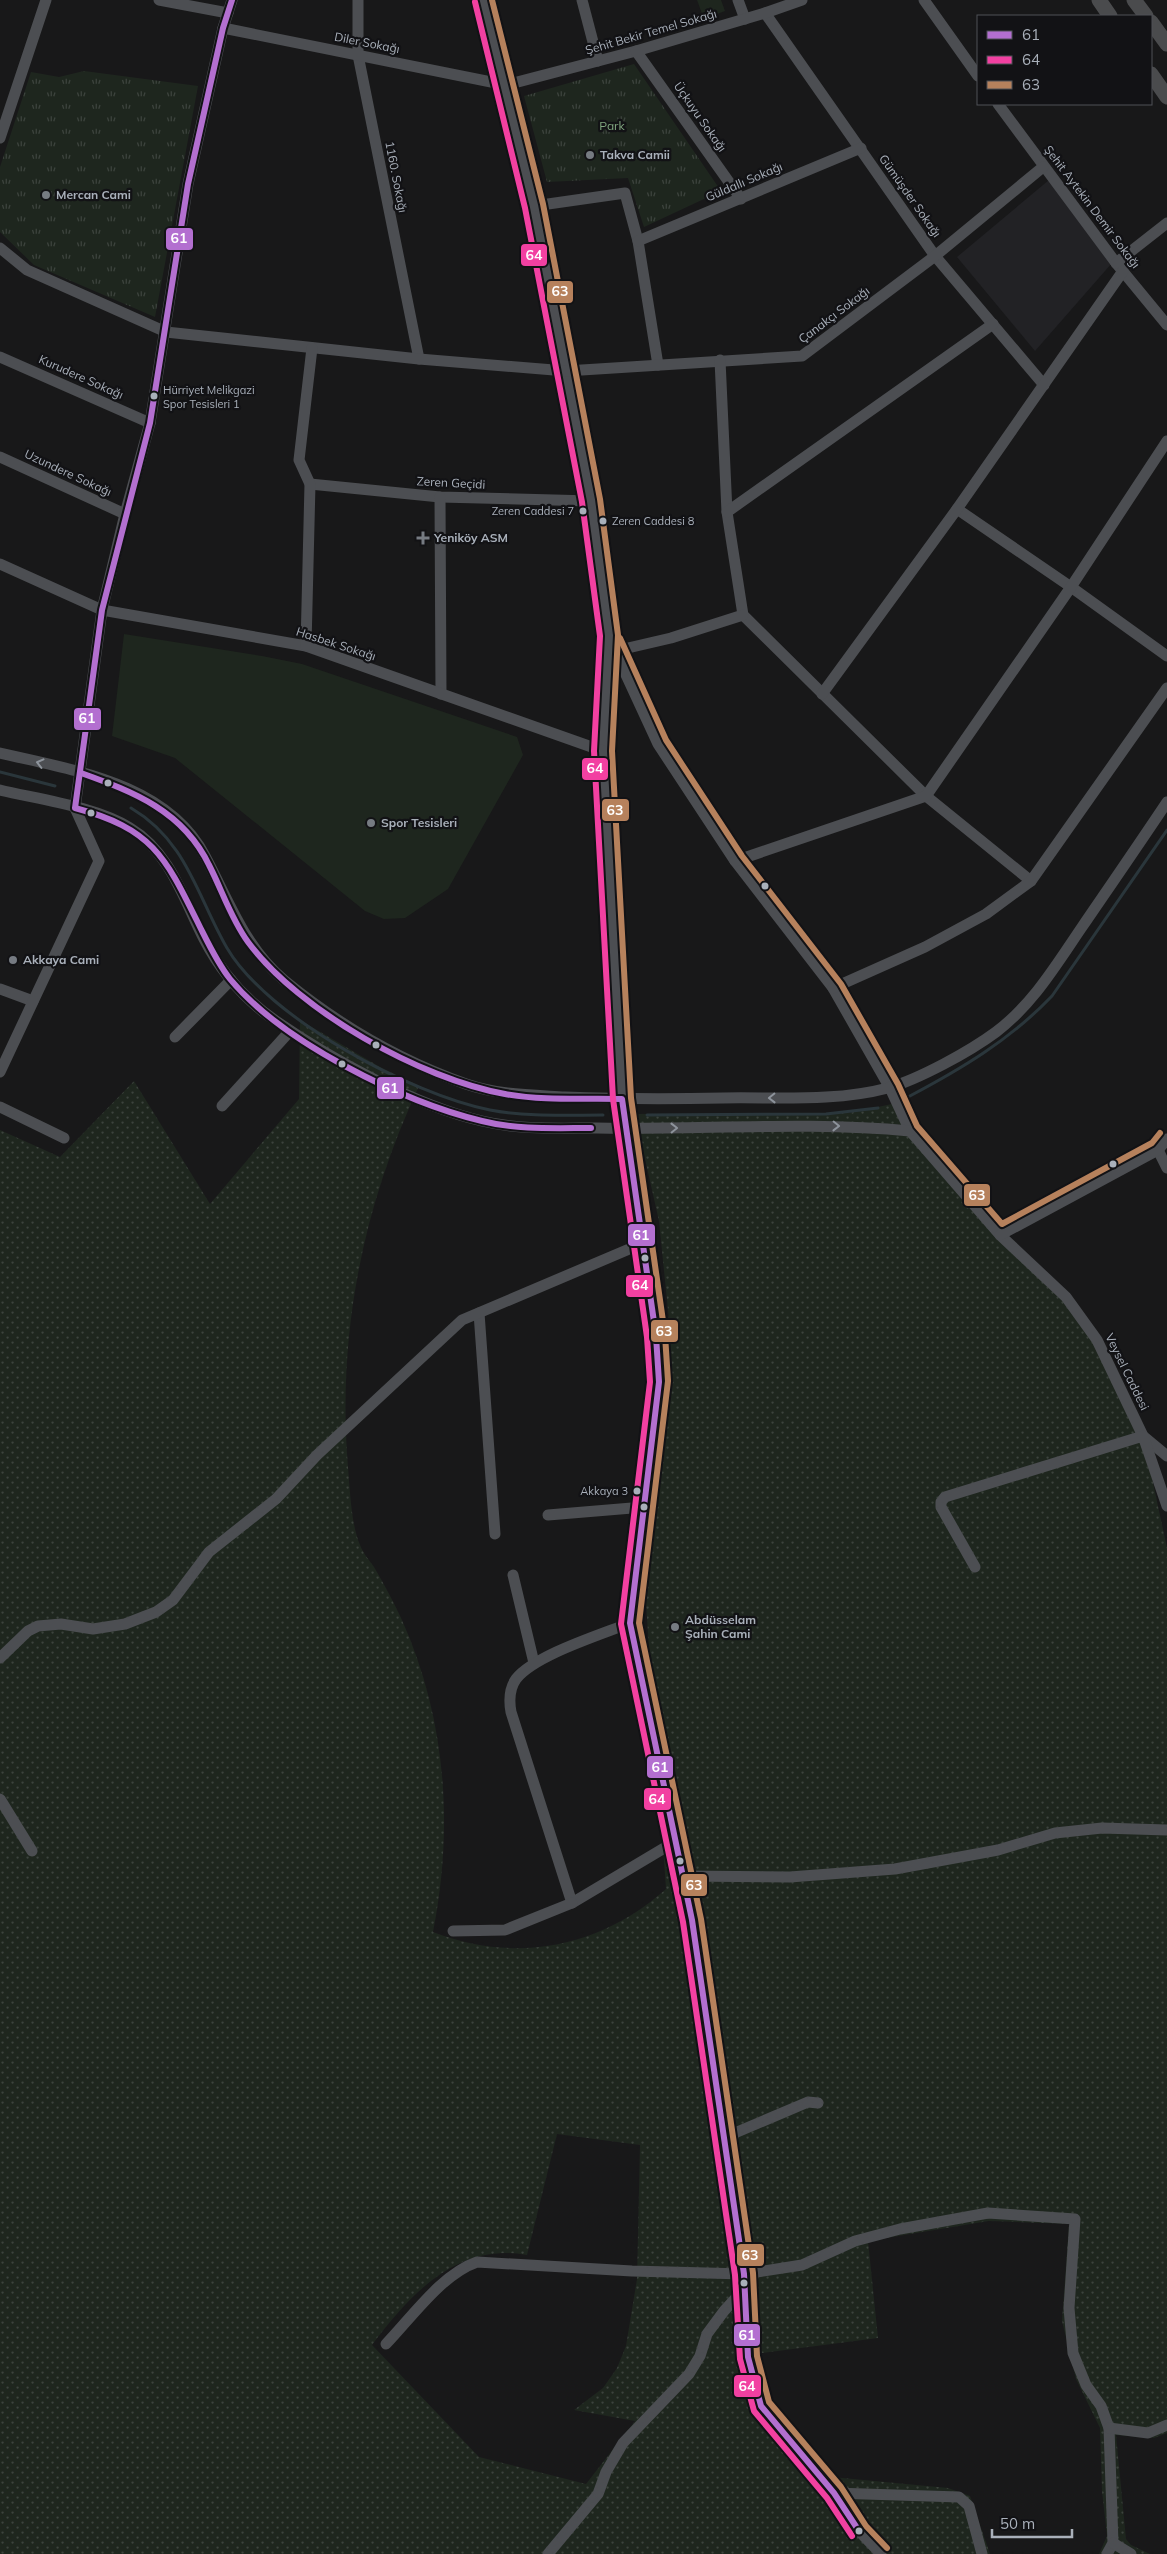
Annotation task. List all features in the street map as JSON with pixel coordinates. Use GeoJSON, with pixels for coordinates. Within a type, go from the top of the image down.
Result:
{"type":"FeatureCollection","features":[{"type":"Feature","properties":{"kind":"main road"},"geometry":{"type":"LineString","coordinates":[[1098,0],[1109,15]]}},
{"type":"Feature","properties":{"kind":"main road"},"geometry":{"type":"LineString","coordinates":[[1134,0],[1145,15]]}},
{"type":"Feature","properties":{"kind":"main road"},"geometry":{"type":"LineString","coordinates":[[1152,23],[1167,44]]}},
{"type":"Feature","properties":{"kind":"main road"},"geometry":{"type":"LineString","coordinates":[[1152,75],[1167,97]]}},
{"type":"Feature","properties":{"kind":"street"},"geometry":{"type":"LineString","coordinates":[[0,138],[46,0]]}},
{"type":"Feature","properties":{"kind":"street"},"geometry":{"type":"LineString","coordinates":[[159,0],[228,13]]}},
{"type":"Feature","properties":{"kind":"street"},"geometry":{"type":"LineString","coordinates":[[0,1072],[99,861],[74,808],[81,773],[102,610],[125,514],[150,423],[166,332],[188,184],[223,28],[232,0]]}},
{"type":"Feature","properties":{"kind":"street","name":"1160. Sokağı"},"geometry":{"type":"LineString","coordinates":[[358,0],[358,54],[419,359]]}},
{"type":"Feature","properties":{"kind":"street"},"geometry":{"type":"LineString","coordinates":[[483,0],[506,85],[534,206],[591,501],[609,636],[603,751],[622,1100],[641,1244],[656,1336],[659,1382],[630,1623],[692,1920],[744,2282],[748,2357],[761,2406],[834,2493],[860,2531],[881,2554]]}},
{"type":"Feature","properties":{"kind":"street"},"geometry":{"type":"LineString","coordinates":[[582,0],[598,61]]}},
{"type":"Feature","properties":{"kind":"street"},"geometry":{"type":"LineString","coordinates":[[738,0],[745,19]]}},
{"type":"Feature","properties":{"kind":"street","name":"Şehit Bekir Temel Sokağı"},"geometry":{"type":"LineString","coordinates":[[506,85],[636,51],[765,13],[802,0]]}},
{"type":"Feature","properties":{"kind":"street"},"geometry":{"type":"LineString","coordinates":[[924,0],[977,75]]}},
{"type":"Feature","properties":{"kind":"street","name":"Gümüşder Sokağı"},"geometry":{"type":"LineString","coordinates":[[765,13],[935,256],[1044,385]]}},
{"type":"Feature","properties":{"kind":"street","name":"Diler Sokağı"},"geometry":{"type":"LineString","coordinates":[[223,28],[506,85]]}},
{"type":"Feature","properties":{"kind":"street","name":"Üçkuyu Sokağı"},"geometry":{"type":"LineString","coordinates":[[636,51],[741,199]]}},
{"type":"Feature","properties":{"kind":"street","name":"Şehit Aytekin Demir Sokağı"},"geometry":{"type":"LineString","coordinates":[[999,105],[1043,167],[1167,325]]}},
{"type":"Feature","properties":{"kind":"street","name":"Güldallı Sokağı"},"geometry":{"type":"LineString","coordinates":[[638,241],[861,148]]}},
{"type":"Feature","properties":{"kind":"street","name":"Çanakçı Sokağı"},"geometry":{"type":"LineString","coordinates":[[0,248],[27,270],[166,332],[419,359],[566,371],[802,356],[935,256],[1043,167]]}},
{"type":"Feature","properties":{"kind":"street"},"geometry":{"type":"LineString","coordinates":[[534,206],[625,193],[638,241],[658,365]]}},
{"type":"Feature","properties":{"kind":"street"},"geometry":{"type":"LineString","coordinates":[[822,694],[957,510],[1044,385],[1120,267],[1167,224]]}},
{"type":"Feature","properties":{"kind":"street"},"geometry":{"type":"LineString","coordinates":[[727,512],[993,324]]}},
{"type":"Feature","properties":{"kind":"street"},"geometry":{"type":"LineString","coordinates":[[306,646],[310,484],[299,460],[312,348]]}},
{"type":"Feature","properties":{"kind":"street","name":"Kurudere Sokağı"},"geometry":{"type":"LineString","coordinates":[[0,357],[150,423]]}},
{"type":"Feature","properties":{"kind":"street"},"geometry":{"type":"LineString","coordinates":[[720,360],[727,512],[743,615],[926,796],[1031,881]]}},
{"type":"Feature","properties":{"kind":"street"},"geometry":{"type":"LineString","coordinates":[[735,861],[926,796],[1071,587],[1167,441]]}},
{"type":"Feature","properties":{"kind":"street","name":"Uzundere Sokağı"},"geometry":{"type":"LineString","coordinates":[[0,457],[125,514]]}},
{"type":"Feature","properties":{"kind":"street","name":"Zeren Geçidi"},"geometry":{"type":"LineString","coordinates":[[310,484],[440,497],[591,501]]}},
{"type":"Feature","properties":{"kind":"street"},"geometry":{"type":"LineString","coordinates":[[440,497],[441,694]]}},
{"type":"Feature","properties":{"kind":"street"},"geometry":{"type":"LineString","coordinates":[[957,510],[1071,587],[1167,656]]}},
{"type":"Feature","properties":{"kind":"street","name":"Hasbek Sokağı"},"geometry":{"type":"LineString","coordinates":[[0,564],[102,610],[306,646],[603,751]]}},
{"type":"Feature","properties":{"kind":"street"},"geometry":{"type":"LineString","coordinates":[[615,651],[672,638],[743,615]]}},
{"type":"Feature","properties":{"kind":"street","name":"Veysel Caddesi"},"geometry":{"type":"LineString","coordinates":[[609,636],[658,744],[735,861],[833,988],[890,1088],[910,1131],[1000,1235],[1066,1297],[1097,1340],[1143,1436],[1167,1456]]}},
{"type":"Feature","properties":{"kind":"street"},"geometry":{"type":"LineString","coordinates":[[833,988],[925,947],[986,914],[1031,881],[1167,688]]}},
{"type":"Feature","properties":{"kind":"street"},"geometry":{"type":"LineString","coordinates":[[0,753],[81,773],[139,794],[175,816],[203,851],[248,940],[266,964],[326,1012],[376,1043],[416,1064],[467,1084],[505,1094],[622,1100],[842,1097],[890,1088],[962,1054],[997,1031],[1037,994],[1167,802]]}},
{"type":"Feature","properties":{"kind":"street"},"geometry":{"type":"LineString","coordinates":[[0,790],[74,808],[124,824],[150,844],[173,876],[205,941],[231,980],[252,1002],[290,1031],[324,1052],[420,1100],[468,1118],[524,1127],[625,1129],[819,1126],[910,1131]]}},
{"type":"Feature","properties":{"kind":"street"},"geometry":{"type":"LineString","coordinates":[[175,1037],[231,980]]}},
{"type":"Feature","properties":{"kind":"street"},"geometry":{"type":"LineString","coordinates":[[0,989],[33,1001]]}},
{"type":"Feature","properties":{"kind":"street"},"geometry":{"type":"LineString","coordinates":[[222,1106],[290,1031]]}},
{"type":"Feature","properties":{"kind":"street"},"geometry":{"type":"LineString","coordinates":[[0,1107],[64,1138]]}},
{"type":"Feature","properties":{"kind":"street"},"geometry":{"type":"LineString","coordinates":[[1000,1235],[1158,1150],[1167,1139]]}},
{"type":"Feature","properties":{"kind":"street"},"geometry":{"type":"LineString","coordinates":[[1158,1150],[1167,1168]]}},
{"type":"Feature","properties":{"kind":"street"},"geometry":{"type":"LineString","coordinates":[[0,1658],[28,1631],[38,1626],[61,1624],[93,1629],[125,1624],[162,1608],[173,1600],[209,1552],[276,1499],[317,1455],[462,1320],[641,1244]]}},
{"type":"Feature","properties":{"kind":"street"},"geometry":{"type":"LineString","coordinates":[[479,1313],[495,1534]]}},
{"type":"Feature","properties":{"kind":"street"},"geometry":{"type":"LineString","coordinates":[[975,1567],[941,1507],[943,1498],[1143,1436],[1167,1506]]}},
{"type":"Feature","properties":{"kind":"street"},"geometry":{"type":"LineString","coordinates":[[548,1515],[644,1506]]}},
{"type":"Feature","properties":{"kind":"street"},"geometry":{"type":"LineString","coordinates":[[513,1575],[534,1663]]}},
{"type":"Feature","properties":{"kind":"street"},"geometry":{"type":"LineString","coordinates":[[572,1902],[511,1712],[511,1689],[516,1679],[534,1663],[630,1623]]}},
{"type":"Feature","properties":{"kind":"street"},"geometry":{"type":"LineString","coordinates":[[0,1799],[32,1851]]}},
{"type":"Feature","properties":{"kind":"street"},"geometry":{"type":"LineString","coordinates":[[683,1876],[790,1877],[895,1869],[998,1850],[1055,1833],[1102,1828],[1167,1830]]}},
{"type":"Feature","properties":{"kind":"street"},"geometry":{"type":"LineString","coordinates":[[453,1931],[505,1930],[572,1902],[676,1841]]}},
{"type":"Feature","properties":{"kind":"street"},"geometry":{"type":"LineString","coordinates":[[723,2138],[808,2102],[818,2103]]}},
{"type":"Feature","properties":{"kind":"street"},"geometry":{"type":"LineString","coordinates":[[386,2344],[449,2277],[462,2268],[477,2262],[649,2272],[744,2282],[802,2265],[855,2241],[900,2228],[988,2213],[1076,2219],[1069,2308],[1073,2352],[1086,2384],[1100,2406],[1108,2428],[1113,2544],[1107,2554]]}},
{"type":"Feature","properties":{"kind":"street"},"geometry":{"type":"LineString","coordinates":[[548,2554],[598,2494],[606,2472],[623,2443],[689,2374],[700,2356],[707,2334],[744,2282]]}},
{"type":"Feature","properties":{"kind":"street"},"geometry":{"type":"LineString","coordinates":[[1108,2428],[1148,2433],[1167,2425]]}},
{"type":"Feature","properties":{"kind":"street"},"geometry":{"type":"LineString","coordinates":[[834,2493],[959,2497],[969,2506],[982,2554]]}},
{"type":"Feature","properties":{"kind":"street"},"geometry":{"type":"LineString","coordinates":[[1113,2544],[1131,2554]]}},
{"type":"Feature","properties":{"kind":"shaded area"},"geometry":{"type":"Polygon","coordinates":[[[1049,180],[1112,263],[1035,351],[957,257],[1049,180]]]}},
{"type":"Feature","properties":{"kind":"green space"},"geometry":{"type":"Polygon","coordinates":[[[697,0],[721,0],[725,11],[704,19],[697,0]]]}},
{"type":"Feature","properties":{"kind":"green space","name":"Park"},"geometry":{"type":"Polygon","coordinates":[[[634,64],[721,191],[644,227],[628,178],[547,182],[524,96],[634,64]]]}},
{"type":"Feature","properties":{"kind":"green space"},"geometry":{"type":"Polygon","coordinates":[[[84,71],[198,86],[155,317],[34,265],[0,232],[0,167],[31,72],[59,77],[84,71]]]}},
{"type":"Feature","properties":{"kind":"green space","name":"Spor Tesisleri"},"geometry":{"type":"Polygon","coordinates":[[[124,634],[302,664],[517,737],[523,755],[448,889],[405,918],[384,919],[365,911],[175,758],[112,736],[124,634]]]}},
{"type":"Feature","properties":{"kind":"green space"},"geometry":{"type":"Polygon","coordinates":[[[300,1020],[380,1067],[419,1086],[399,1131],[383,1177],[369,1224],[358,1272],[347,1368],[348,1467],[351,1507],[357,1537],[401,1618],[428,1694],[436,1733],[442,1772],[444,1812],[440,1892],[433,1932],[464,1942],[495,1947],[525,1948],[556,1945],[585,1937],[613,1925],[640,1909],[666,1889],[643,1561],[657,1499],[666,1436],[670,1330],[659,1221],[633,1114],[849,1113],[892,1104],[906,1131],[1073,1304],[1143,1436],[1167,1548],[1167,2433],[1154,2438],[1116,2435],[1126,2539],[1131,2545],[1150,2554],[1099,2554],[1107,2536],[1102,2491],[1100,2428],[1076,2379],[1062,2321],[1069,2224],[989,2221],[868,2241],[878,2338],[755,2354],[757,2371],[763,2388],[782,2422],[807,2452],[832,2477],[948,2488],[970,2496],[990,2554],[0,2554],[0,1130],[60,1157],[134,1081],[210,1204],[299,1099],[300,1020]],[[557,2134],[527,2255],[502,2253],[479,2256],[458,2264],[438,2276],[420,2291],[372,2345],[479,2457],[586,2484],[635,2421],[574,2410],[603,2388],[617,2368],[626,2346],[637,2279],[640,2145],[557,2134]]]}},
{"type":"Feature","properties":{"kind":"waterway"},"geometry":{"type":"LineString","coordinates":[[0,772],[55,786]]}},
{"type":"Feature","properties":{"kind":"waterway"},"geometry":{"type":"LineString","coordinates":[[131,808],[150,821],[178,853],[189,871],[227,948],[247,974],[274,1001],[308,1026],[345,1050],[383,1071],[458,1102],[490,1110],[518,1114],[603,1115]]}},
{"type":"Feature","properties":{"kind":"waterway"},"geometry":{"type":"LineString","coordinates":[[908,1097],[984,1053],[1036,1012],[1052,996],[1167,830]]}},
{"type":"Feature","properties":{"kind":"waterway"},"geometry":{"type":"LineString","coordinates":[[647,1115],[826,1114],[878,1108]]}},
{"type":"Feature","properties":{"kind":"transit line","name":"61"},"geometry":{"type":"LineString","coordinates":[[232,0],[223,28],[188,184],[150,423],[102,610],[75,808],[102,816],[123,826],[140,837],[154,850],[177,882],[214,954],[230,979],[280,1025],[312,1047],[381,1084],[451,1112],[509,1126],[591,1128]]}},
{"type":"Feature","properties":{"kind":"transit line","name":"63"},"geometry":{"type":"LineString","coordinates":[[492,0],[543,204],[600,499],[618,635],[612,751],[631,1098],[665,1335],[668,1381],[639,1623],[701,1919],[753,2273],[757,2356],[769,2402],[841,2487],[866,2526],[887,2548]]}},
{"type":"Feature","properties":{"kind":"transit line","name":"64"},"geometry":{"type":"LineString","coordinates":[[475,2],[525,208],[582,502],[600,636],[594,751],[613,1099],[647,1337],[650,1382],[621,1624],[683,1922],[735,2275],[740,2359],[754,2411],[827,2498],[852,2536]]}},
{"type":"Feature","properties":{"kind":"transit line","name":"63"},"geometry":{"type":"LineString","coordinates":[[620,638],[666,740],[742,856],[841,984],[898,1084],[917,1126],[1002,1224],[1152,1143],[1160,1133]]}},
{"type":"Feature","properties":{"kind":"transit line","name":"61"},"geometry":{"type":"LineString","coordinates":[[81,773],[138,796],[171,817],[198,846],[242,933],[270,968],[298,993],[364,1038],[400,1058],[437,1074],[472,1086],[505,1094],[548,1098],[622,1099],[656,1336],[659,1382],[630,1623],[692,1920],[744,2274],[748,2357],[761,2406],[834,2493],[859,2531]]}},
{"type":"Feature","properties":{"kind":"place","name":"Takva Camii"},"geometry":{"type":"Point","coordinates":[590,155]}},
{"type":"Feature","properties":{"kind":"place","name":"Mercan Cami"},"geometry":{"type":"Point","coordinates":[46,195]}},
{"type":"Feature","properties":{"kind":"place","name":"Hürriyet Melikgazi Spor Tesisleri 1"},"geometry":{"type":"Point","coordinates":[154,396]}},
{"type":"Feature","properties":{"kind":"place","name":"Zeren Caddesi 7"},"geometry":{"type":"Point","coordinates":[583,511]}},
{"type":"Feature","properties":{"kind":"place","name":"Zeren Caddesi 8"},"geometry":{"type":"Point","coordinates":[603,521]}},
{"type":"Feature","properties":{"kind":"place","name":"Yeniköy ASM"},"geometry":{"type":"Point","coordinates":[423,538]}},
{"type":"Feature","properties":{"kind":"place","name":"Spor Tesisleri"},"geometry":{"type":"Point","coordinates":[371,823]}},
{"type":"Feature","properties":{"kind":"place","name":"Akkaya Cami"},"geometry":{"type":"Point","coordinates":[13,960]}},
{"type":"Feature","properties":{"kind":"place","name":"Akkaya 3"},"geometry":{"type":"Point","coordinates":[637,1491]}},
{"type":"Feature","properties":{"kind":"place","name":"Abdüsselam Şahin Cami"},"geometry":{"type":"Point","coordinates":[675,1627]}}]}
